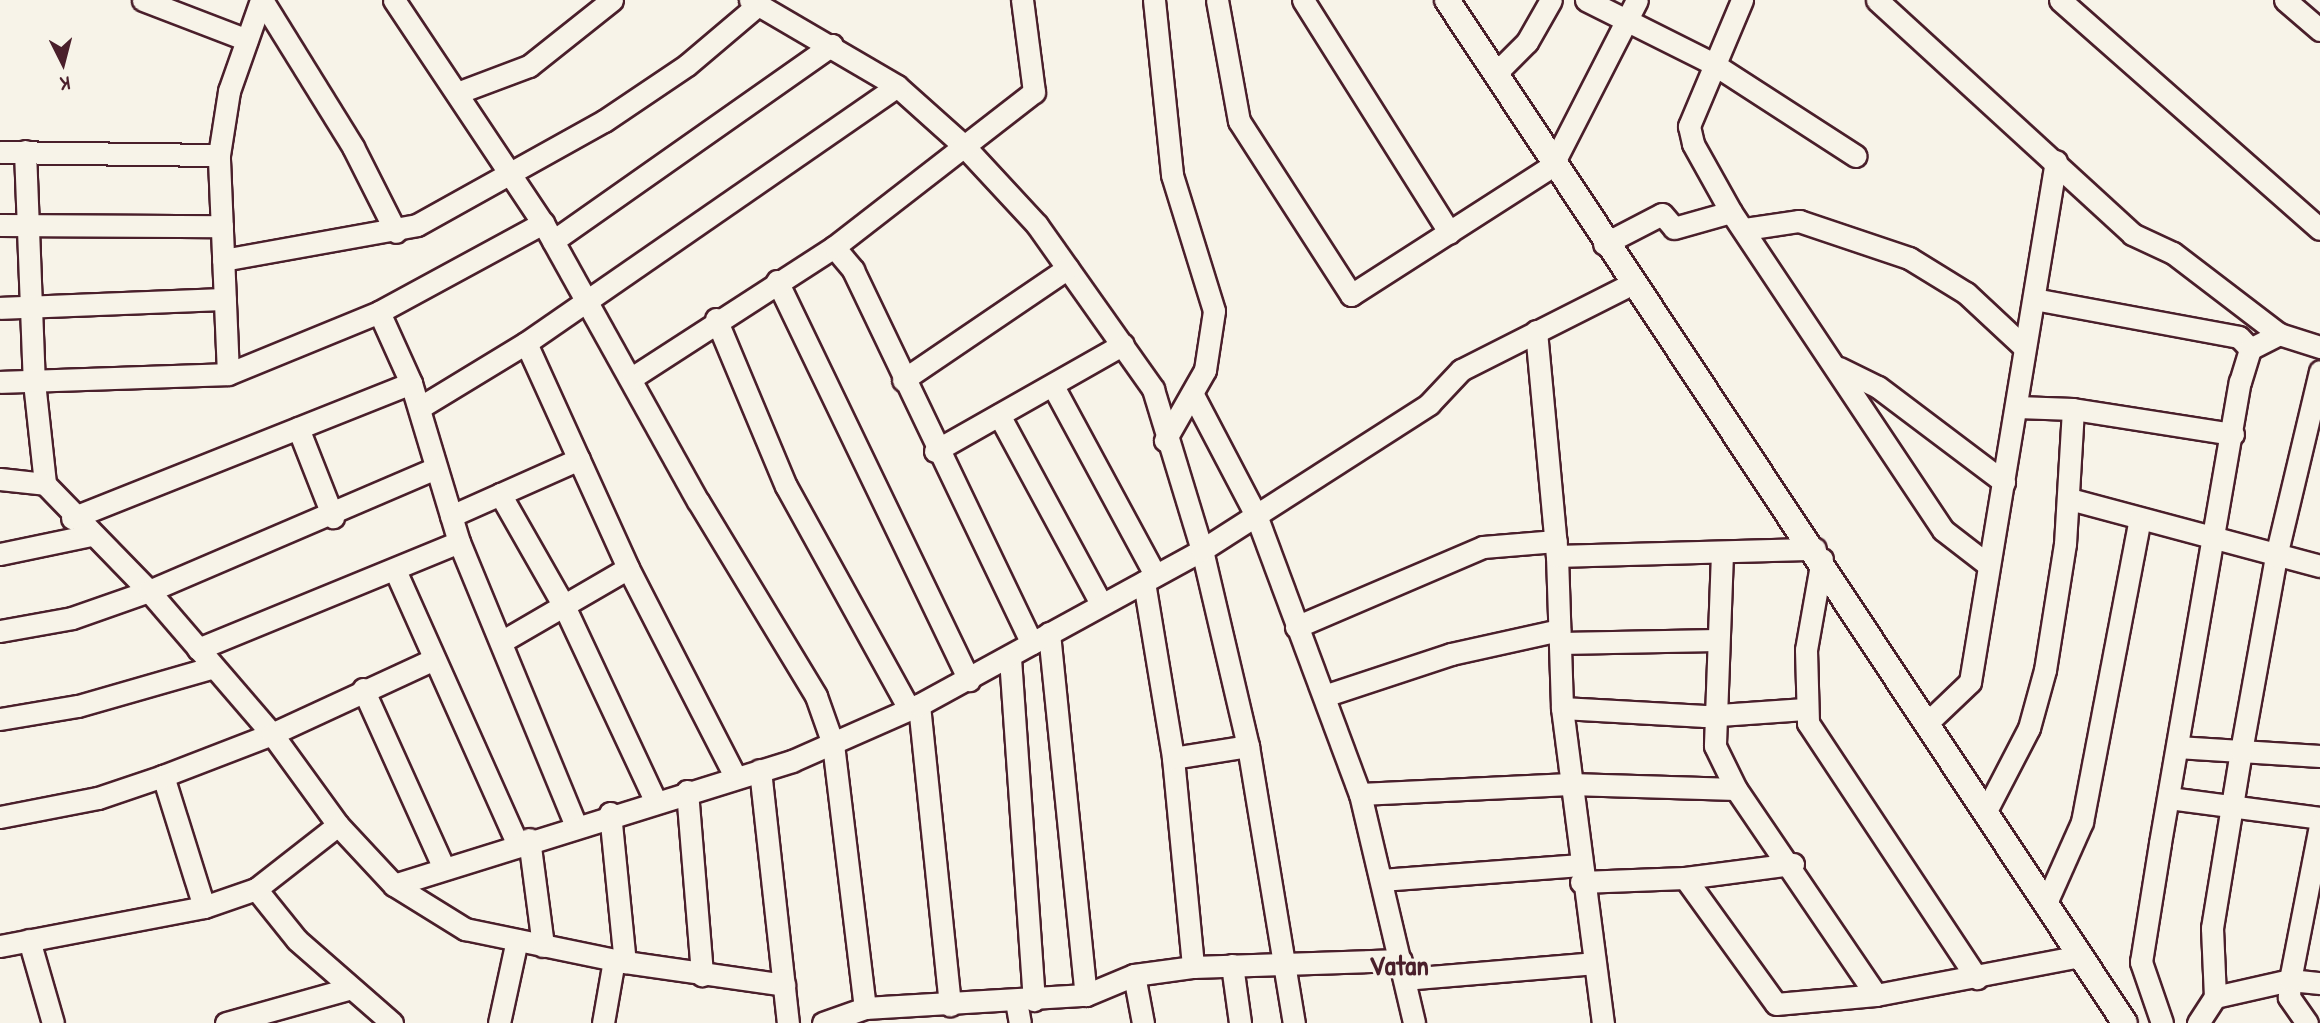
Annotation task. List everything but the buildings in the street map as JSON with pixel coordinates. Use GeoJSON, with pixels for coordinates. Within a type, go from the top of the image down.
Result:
{"type":"FeatureCollection","features":[{"type":"Feature","properties":{"kind":"street"},"geometry":{"type":"LineString","coordinates":[[143,0],[247,40]]}},
{"type":"Feature","properties":{"kind":"street"},"geometry":{"type":"LineString","coordinates":[[228,374],[219,155],[229,91],[261,0]]}},
{"type":"Feature","properties":{"kind":"street"},"geometry":{"type":"LineString","coordinates":[[261,0],[353,146],[397,232]]}},
{"type":"Feature","properties":{"kind":"street"},"geometry":{"type":"LineString","coordinates":[[394,0],[457,93],[508,178],[548,232],[633,377],[698,501],[816,696],[833,744],[866,1008]]}},
{"type":"Feature","properties":{"kind":"street"},"geometry":{"type":"LineString","coordinates":[[457,93],[529,66],[612,0]]}},
{"type":"Feature","properties":{"kind":"street"},"geometry":{"type":"LineString","coordinates":[[633,377],[716,319],[834,247],[963,145],[1034,93],[1021,0]]}},
{"type":"Feature","properties":{"kind":"street"},"geometry":{"type":"LineString","coordinates":[[1154,0],[1172,175],[1214,311],[1194,397],[1165,440]]}},
{"type":"Feature","properties":{"kind":"street"},"geometry":{"type":"LineString","coordinates":[[1217,0],[1239,121],[1351,295],[1552,166],[1637,0]]}},
{"type":"Feature","properties":{"kind":"street"},"geometry":{"type":"LineString","coordinates":[[1303,0],[1450,233]]}},
{"type":"Feature","properties":{"kind":"street"},"geometry":{"type":"LineString","coordinates":[[1447,0],[1552,166],[1818,554],[1926,724],[1987,809],[2125,1023]]}},
{"type":"Feature","properties":{"kind":"street"},"geometry":{"type":"LineString","coordinates":[[1495,74],[1527,42],[1551,0]]}},
{"type":"Feature","properties":{"kind":"street"},"geometry":{"type":"LineString","coordinates":[[1586,0],[1712,63],[1856,156]]}},
{"type":"Feature","properties":{"kind":"street"},"geometry":{"type":"LineString","coordinates":[[1742,0],[1712,63],[1689,126],[1731,212],[1745,229],[1943,530],[1987,564]]}},
{"type":"Feature","properties":{"kind":"street"},"geometry":{"type":"LineString","coordinates":[[1877,0],[2132,233],[2173,253],[2278,334],[2320,347]]}},
{"type":"Feature","properties":{"kind":"street"},"geometry":{"type":"LineString","coordinates":[[2060,0],[2320,229]]}},
{"type":"Feature","properties":{"kind":"street"},"geometry":{"type":"LineString","coordinates":[[2285,0],[2320,30]]}},
{"type":"Feature","properties":{"kind":"street"},"geometry":{"type":"LineString","coordinates":[[223,260],[397,232],[508,178],[687,65],[755,2],[897,86],[963,145],[1068,268],[1153,389],[1165,440],[1202,550],[1248,746],[1289,965],[1294,1023]]}},
{"type":"Feature","properties":{"kind":"street"},"geometry":{"type":"LineString","coordinates":[[0,383],[228,374],[379,312],[548,232],[832,46]]}},
{"type":"Feature","properties":{"kind":"street"},"geometry":{"type":"LineString","coordinates":[[418,408],[526,343],[897,86]]}},
{"type":"Feature","properties":{"kind":"street"},"geometry":{"type":"LineString","coordinates":[[26,151],[26,223],[34,382],[45,484],[72,518],[149,591],[272,734],[338,825],[394,885],[465,929],[619,961],[784,985]]}},
{"type":"Feature","properties":{"kind":"street"},"geometry":{"type":"LineString","coordinates":[[0,152],[219,155]]}},
{"type":"Feature","properties":{"kind":"street"},"geometry":{"type":"LineString","coordinates":[[1926,724],[1970,682],[1987,564],[2017,407],[2024,347],[2056,161]]}},
{"type":"Feature","properties":{"kind":"street"},"geometry":{"type":"LineString","coordinates":[[1604,244],[1662,214],[1674,228],[1731,212]]}},
{"type":"Feature","properties":{"kind":"street"},"geometry":{"type":"LineString","coordinates":[[1745,229],[1799,221],[1909,258],[1966,293],[2024,347]]}},
{"type":"Feature","properties":{"kind":"street"},"geometry":{"type":"LineString","coordinates":[[0,225],[26,223],[222,226]]}},
{"type":"Feature","properties":{"kind":"street"},"geometry":{"type":"LineString","coordinates":[[834,247],[853,270],[935,451],[1040,638],[1086,995]]}},
{"type":"Feature","properties":{"kind":"street"},"geometry":{"type":"LineString","coordinates":[[903,380],[1068,268]]}},
{"type":"Feature","properties":{"kind":"street"},"geometry":{"type":"LineString","coordinates":[[777,281],[969,680]]}},
{"type":"Feature","properties":{"kind":"street"},"geometry":{"type":"LineString","coordinates":[[394,885],[610,813],[760,770],[833,744],[914,707],[1010,658],[1100,602],[1202,550],[1429,404],[1461,370],[1631,284]]}},
{"type":"Feature","properties":{"kind":"street"},"geometry":{"type":"LineString","coordinates":[[0,308],[225,299]]}},
{"type":"Feature","properties":{"kind":"street"},"geometry":{"type":"LineString","coordinates":[[2034,299],[2239,337],[2250,349]]}},
{"type":"Feature","properties":{"kind":"street"},"geometry":{"type":"LineString","coordinates":[[379,312],[411,383],[459,542],[575,824]]}},
{"type":"Feature","properties":{"kind":"street"},"geometry":{"type":"LineString","coordinates":[[716,319],[786,486],[914,707],[950,1005]]}},
{"type":"Feature","properties":{"kind":"street"},"geometry":{"type":"LineString","coordinates":[[1536,331],[1556,548],[1562,708],[1580,874],[1604,1023]]}},
{"type":"Feature","properties":{"kind":"street"},"geometry":{"type":"LineString","coordinates":[[2250,349],[2278,334]]}},
{"type":"Feature","properties":{"kind":"street"},"geometry":{"type":"LineString","coordinates":[[526,343],[628,568],[736,778]]}},
{"type":"Feature","properties":{"kind":"street"},"geometry":{"type":"LineString","coordinates":[[935,451],[1123,344]]}},
{"type":"Feature","properties":{"kind":"street"},"geometry":{"type":"LineString","coordinates":[[2162,1023],[2141,962],[2176,747],[2218,539],[2233,434],[2250,349]]}},
{"type":"Feature","properties":{"kind":"street"},"geometry":{"type":"LineString","coordinates":[[1837,367],[1878,387],[2004,482]]}},
{"type":"Feature","properties":{"kind":"street"},"geometry":{"type":"LineString","coordinates":[[2197,1023],[2215,996],[2212,928],[2241,751],[2276,556],[2320,371]]}},
{"type":"Feature","properties":{"kind":"street"},"geometry":{"type":"LineString","coordinates":[[72,518],[411,383]]}},
{"type":"Feature","properties":{"kind":"street"},"geometry":{"type":"LineString","coordinates":[[1053,386],[1150,578],[1173,758],[1193,967]]}},
{"type":"Feature","properties":{"kind":"street"},"geometry":{"type":"LineString","coordinates":[[1194,397],[1256,515],[1360,793],[1414,1023]]}},
{"type":"Feature","properties":{"kind":"street"},"geometry":{"type":"LineString","coordinates":[[2017,407],[2073,409],[2233,434]]}},
{"type":"Feature","properties":{"kind":"street"},"geometry":{"type":"LineString","coordinates":[[1987,809],[2029,728],[2070,499],[2073,409]]}},
{"type":"Feature","properties":{"kind":"street"},"geometry":{"type":"LineString","coordinates":[[999,415],[1100,602]]}},
{"type":"Feature","properties":{"kind":"street"},"geometry":{"type":"LineString","coordinates":[[298,428],[333,517]]}},
{"type":"Feature","properties":{"kind":"street"},"geometry":{"type":"LineString","coordinates":[[451,516],[579,459]]}},
{"type":"Feature","properties":{"kind":"street"},"geometry":{"type":"LineString","coordinates":[[0,631],[72,618],[149,591],[333,517],[436,468]]}},
{"type":"Feature","properties":{"kind":"street"},"geometry":{"type":"LineString","coordinates":[[0,479],[45,484]]}},
{"type":"Feature","properties":{"kind":"street"},"geometry":{"type":"LineString","coordinates":[[500,494],[565,608],[655,800]]}},
{"type":"Feature","properties":{"kind":"street"},"geometry":{"type":"LineString","coordinates":[[2070,499],[2320,566]]}},
{"type":"Feature","properties":{"kind":"street"},"geometry":{"type":"LineString","coordinates":[[2046,903],[2082,822],[2140,519]]}},
{"type":"Feature","properties":{"kind":"street"},"geometry":{"type":"LineString","coordinates":[[0,554],[91,535]]}},
{"type":"Feature","properties":{"kind":"street"},"geometry":{"type":"LineString","coordinates":[[198,649],[459,542]]}},
{"type":"Feature","properties":{"kind":"street"},"geometry":{"type":"LineString","coordinates":[[1296,627],[1483,547],[1818,554]]}},
{"type":"Feature","properties":{"kind":"street"},"geometry":{"type":"LineString","coordinates":[[1722,553],[1711,715],[1715,746],[1736,789],[1793,864],[1876,995]]}},
{"type":"Feature","properties":{"kind":"street"},"geometry":{"type":"LineString","coordinates":[[1818,554],[1808,624],[1805,709],[1808,723],[1978,978]]}},
{"type":"Feature","properties":{"kind":"street"},"geometry":{"type":"LineString","coordinates":[[501,642],[565,608],[628,568]]}},
{"type":"Feature","properties":{"kind":"street"},"geometry":{"type":"LineString","coordinates":[[395,570],[432,660],[523,841],[543,946]]}},
{"type":"Feature","properties":{"kind":"street"},"geometry":{"type":"LineString","coordinates":[[1324,696],[1451,654],[1560,637],[1717,640]]}},
{"type":"Feature","properties":{"kind":"street"},"geometry":{"type":"LineString","coordinates":[[1010,658],[1025,1001],[1020,1023]]}},
{"type":"Feature","properties":{"kind":"street"},"geometry":{"type":"LineString","coordinates":[[0,817],[98,798],[163,776],[272,734],[363,689],[432,660]]}},
{"type":"Feature","properties":{"kind":"street"},"geometry":{"type":"LineString","coordinates":[[0,719],[78,706],[214,667]]}},
{"type":"Feature","properties":{"kind":"street"},"geometry":{"type":"LineString","coordinates":[[363,689],[444,868]]}},
{"type":"Feature","properties":{"kind":"street"},"geometry":{"type":"LineString","coordinates":[[1562,708],[1711,715],[1805,709]]}},
{"type":"Feature","properties":{"kind":"street"},"geometry":{"type":"LineString","coordinates":[[1173,758],[1248,746]]}},
{"type":"Feature","properties":{"kind":"street"},"geometry":{"type":"LineString","coordinates":[[2176,747],[2320,756]]}},
{"type":"Feature","properties":{"kind":"street"},"geometry":{"type":"LineString","coordinates":[[760,770],[788,1023]]}},
{"type":"Feature","properties":{"kind":"street"},"geometry":{"type":"LineString","coordinates":[[163,776],[204,907]]}},
{"type":"Feature","properties":{"kind":"street"},"geometry":{"type":"LineString","coordinates":[[1360,793],[1570,784],[1736,789]]}},
{"type":"Feature","properties":{"kind":"street"},"geometry":{"type":"LineString","coordinates":[[687,791],[702,975]]}},
{"type":"Feature","properties":{"kind":"street"},"geometry":{"type":"LineString","coordinates":[[2169,799],[2320,818]]}},
{"type":"Feature","properties":{"kind":"street"},"geometry":{"type":"LineString","coordinates":[[603,1023],[619,961],[610,813]]}},
{"type":"Feature","properties":{"kind":"street"},"geometry":{"type":"LineString","coordinates":[[0,946],[204,907],[256,889],[338,825]]}},
{"type":"Feature","properties":{"kind":"street"},"geometry":{"type":"LineString","coordinates":[[2307,1023],[2289,996],[2290,979],[2320,825]]}},
{"type":"Feature","properties":{"kind":"street"},"geometry":{"type":"LineString","coordinates":[[1381,880],[1580,874],[1685,878],[1793,864]]}},
{"type":"Feature","properties":{"kind":"street"},"geometry":{"type":"LineString","coordinates":[[1685,878],[1776,1004],[1876,995],[1978,978],[2080,956]]}},
{"type":"Feature","properties":{"kind":"street"},"geometry":{"type":"LineString","coordinates":[[256,889],[348,989],[392,1023]]}},
{"type":"Feature","properties":{"kind":"street"},"geometry":{"type":"LineString","coordinates":[[29,940],[53,1023]]}},
{"type":"Feature","properties":{"kind":"street"},"geometry":{"type":"LineString","coordinates":[[499,1023],[517,940]]}},
{"type":"Feature","properties":{"kind":"street"},"geometry":{"type":"LineString","coordinates":[[823,1023],[866,1008],[1025,1001],[1086,995],[1135,975],[1193,967],[1289,965],[1403,970],[1594,963]]}},
{"type":"Feature","properties":{"kind":"street"},"geometry":{"type":"LineString","coordinates":[[1232,965],[1240,1023]]}},
{"type":"Feature","properties":{"kind":"street"},"geometry":{"type":"LineString","coordinates":[[1135,975],[1143,1023]]}},
{"type":"Feature","properties":{"kind":"street"},"geometry":{"type":"LineString","coordinates":[[2215,996],[2290,979],[2320,983]]}},
{"type":"Feature","properties":{"kind":"street"},"geometry":{"type":"LineString","coordinates":[[226,1023],[348,989]]}},
{"type":"Feature","properties":{"kind":"district","name":"Vatan"},"geometry":{"type":"Point","coordinates":[1399,965]}}]}
